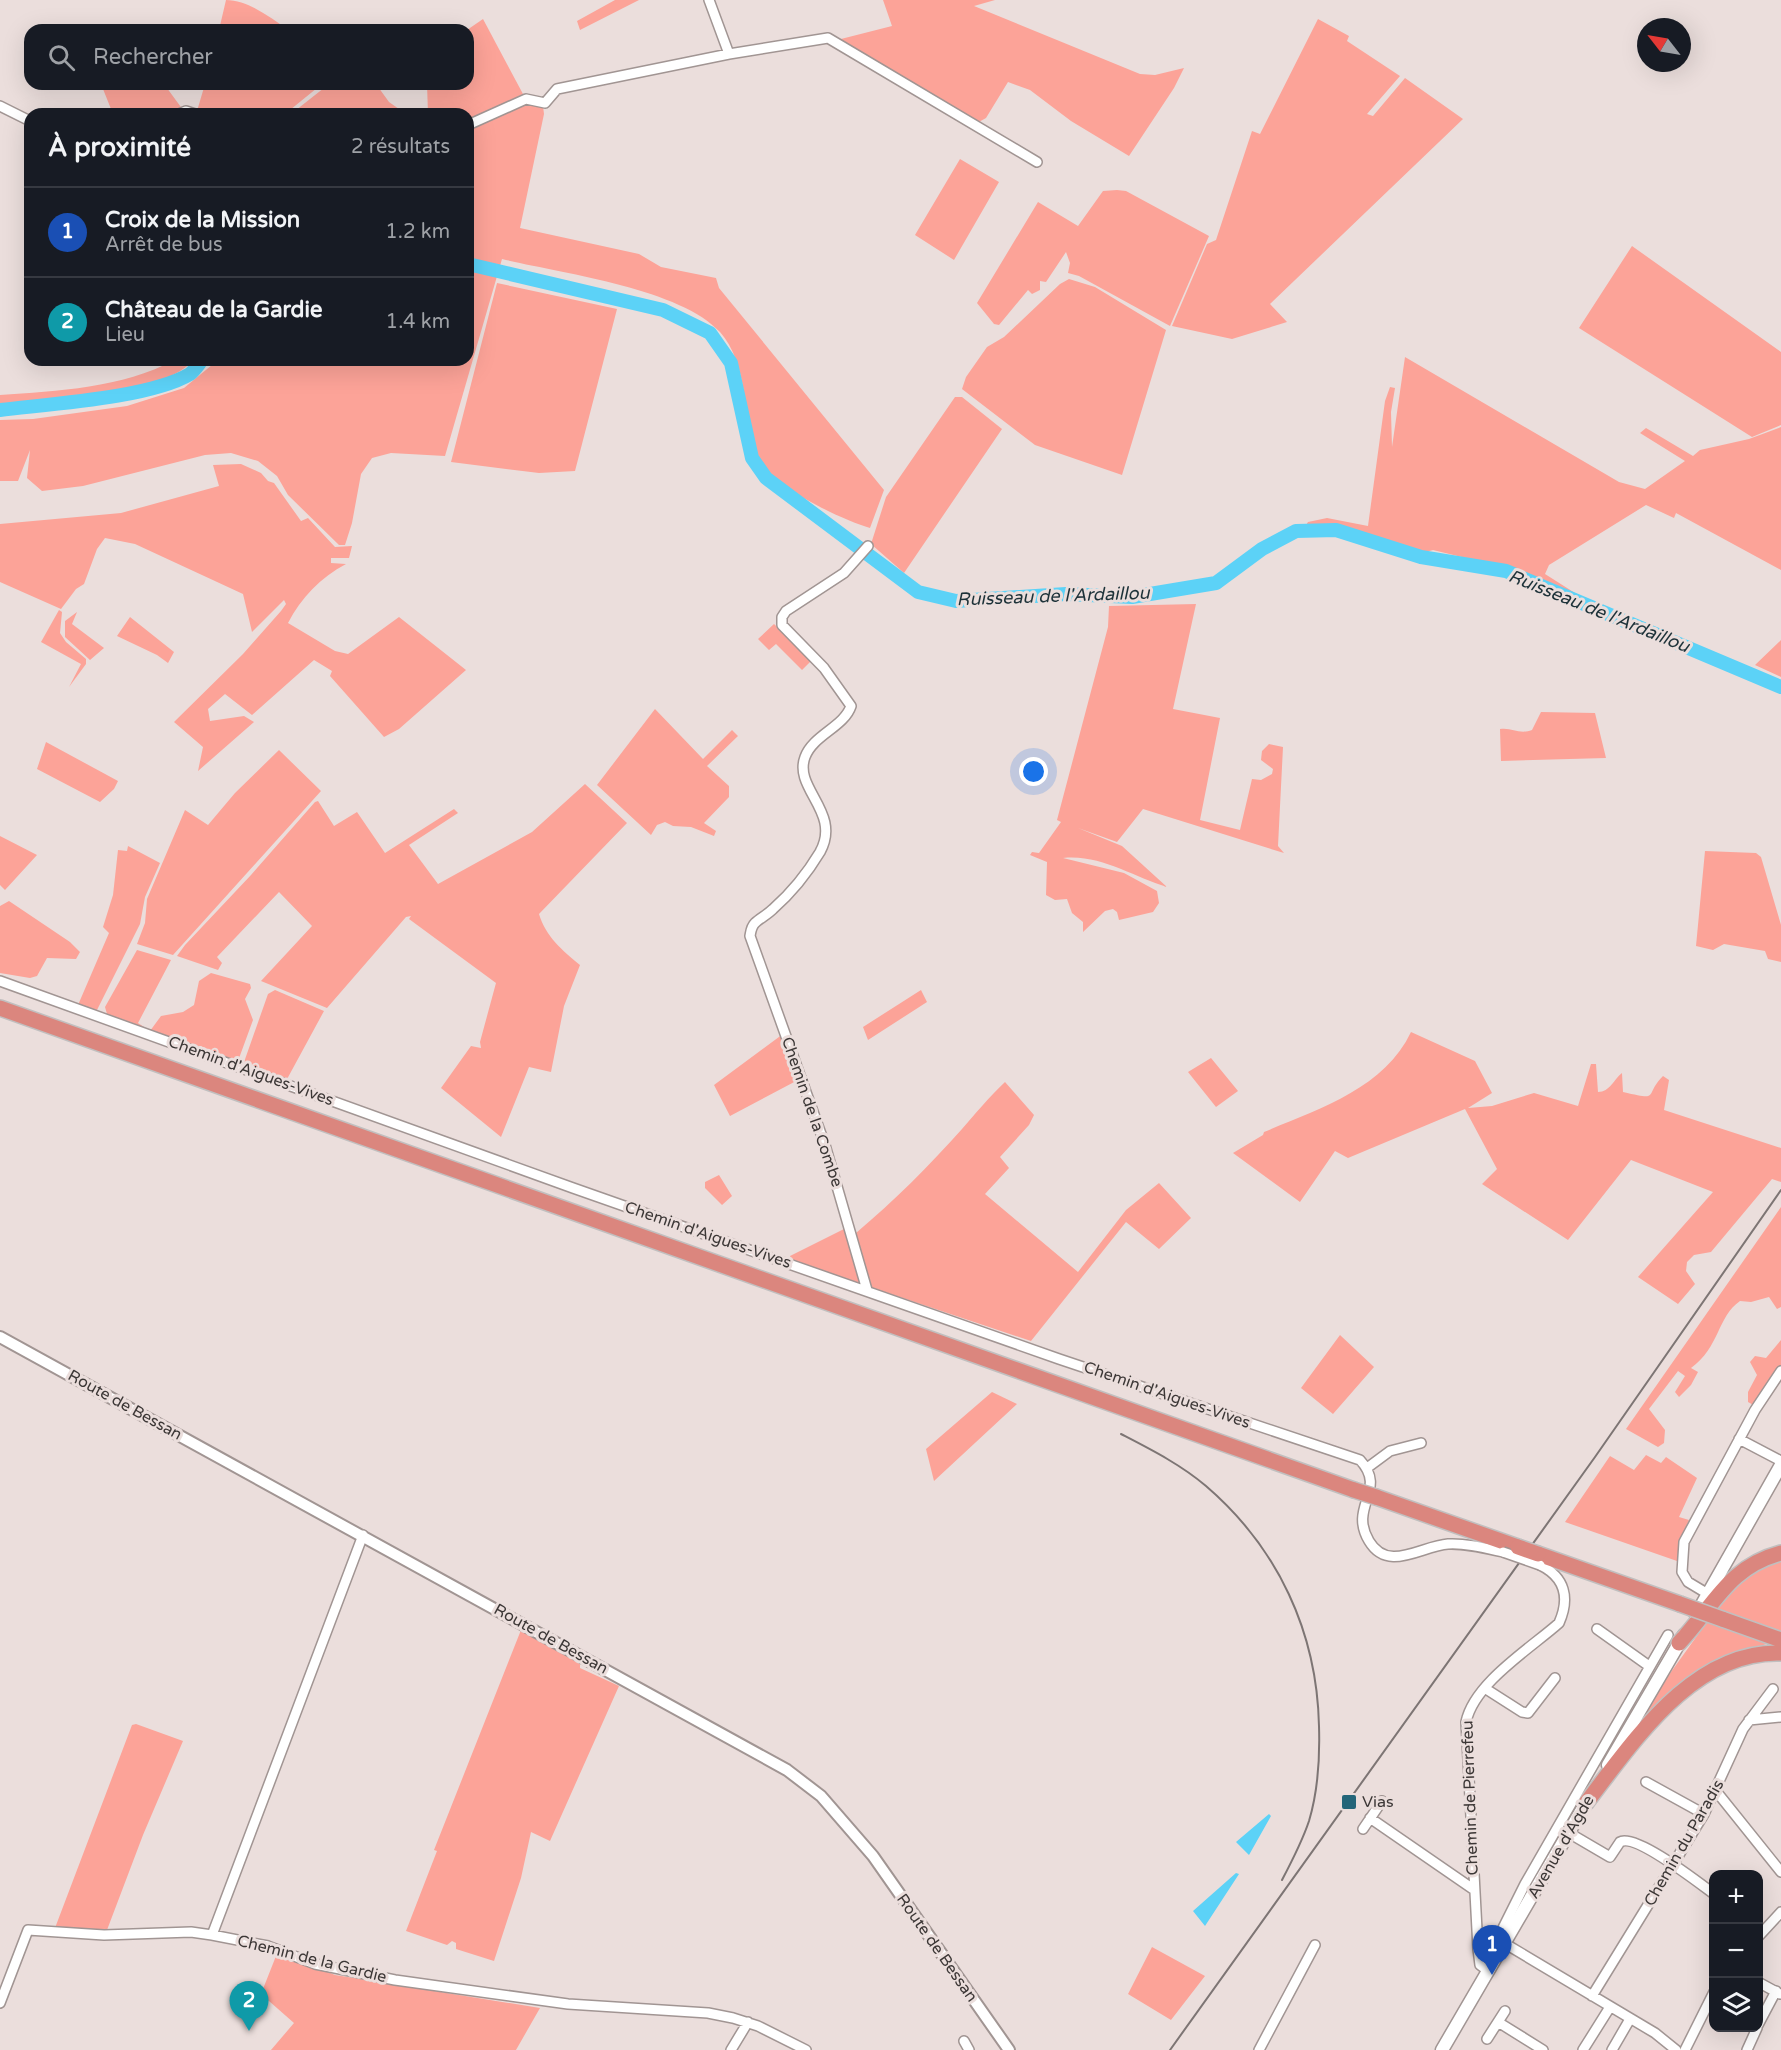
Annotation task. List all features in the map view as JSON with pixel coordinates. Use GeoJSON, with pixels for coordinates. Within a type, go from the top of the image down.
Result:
{"type":"FeatureCollection","features":[{"type":"Feature","properties":{"kind":"highway"},"geometry":{"type":"LineString","coordinates":[[0,1008],[1518,1547],[1539,1559],[1680,1604],[1780,1642]]}},
{"type":"Feature","properties":{"kind":"highway"},"geometry":{"type":"LineString","coordinates":[[1674,1639],[1742,1570],[1759,1559],[1781,1553]]}},
{"type":"Feature","properties":{"kind":"highway"},"geometry":{"type":"LineString","coordinates":[[1586,1803],[1641,1735],[1695,1681],[1731,1660],[1755,1654],[1780,1642]]}},
{"type":"Feature","properties":{"kind":"main road","name":"Avenue d'Agde"},"geometry":{"type":"LineString","coordinates":[[1442,2050],[1586,1803],[1674,1639],[1708,1594],[1781,1463]]}},
{"type":"Feature","properties":{"kind":"street"},"geometry":{"type":"LineString","coordinates":[[709,0],[729,54]]}},
{"type":"Feature","properties":{"kind":"street"},"geometry":{"type":"LineString","coordinates":[[474,122],[526,99],[545,103],[557,89],[729,54],[828,38],[1037,162]]}},
{"type":"Feature","properties":{"kind":"street"},"geometry":{"type":"LineString","coordinates":[[0,106],[24,118]]}},
{"type":"Feature","properties":{"kind":"street","name":"Chemin de la Combe"},"geometry":{"type":"LineString","coordinates":[[867,1290],[825,1145],[750,936],[753,925],[772,910],[796,884],[824,843],[826,827],[805,777],[805,757],[819,738],[841,719],[851,706],[824,668],[782,625],[782,617],[786,611],[844,573],[868,546]]}},
{"type":"Feature","properties":{"kind":"street","name":"Chemin d'Aigues-Vives"},"geometry":{"type":"LineString","coordinates":[[0,981],[581,1191],[1059,1359],[1344,1454],[1360,1460],[1367,1468]]}},
{"type":"Feature","properties":{"kind":"street","name":"Route de Bessan"},"geometry":{"type":"LineString","coordinates":[[0,1337],[787,1770],[821,1796],[848,1824],[1008,2050],[1021,2050]]}},
{"type":"Feature","properties":{"kind":"street"},"geometry":{"type":"LineString","coordinates":[[1708,1594],[1688,1582],[1682,1572],[1684,1542],[1739,1439],[1781,1371]]}},
{"type":"Feature","properties":{"kind":"street"},"geometry":{"type":"LineString","coordinates":[[1739,1439],[1781,1463]]}},
{"type":"Feature","properties":{"kind":"street"},"geometry":{"type":"LineString","coordinates":[[1421,1443],[1390,1451],[1367,1468],[1372,1482],[1362,1517],[1370,1543],[1388,1557],[1405,1556],[1449,1544],[1503,1551],[1539,1559]]}},
{"type":"Feature","properties":{"kind":"street"},"geometry":{"type":"LineString","coordinates":[[212,1935],[363,1535]]}},
{"type":"Feature","properties":{"kind":"street","name":"Chemin de Pierrefeu"},"geometry":{"type":"LineString","coordinates":[[1488,1971],[1480,1965],[1478,1949],[1466,1722],[1468,1713],[1498,1674],[1559,1623],[1564,1611],[1564,1590],[1559,1578],[1539,1559]]}},
{"type":"Feature","properties":{"kind":"street"},"geometry":{"type":"LineString","coordinates":[[1597,1629],[1649,1666]]}},
{"type":"Feature","properties":{"kind":"street"},"geometry":{"type":"LineString","coordinates":[[1478,1949],[1492,1946],[1496,1942],[1508,1913],[1649,1666],[1674,1639]]}},
{"type":"Feature","properties":{"kind":"street"},"geometry":{"type":"LineString","coordinates":[[1486,1689],[1522,1712],[1528,1713],[1555,1678]]}},
{"type":"Feature","properties":{"kind":"street","name":"Chemin du Paradis"},"geometry":{"type":"LineString","coordinates":[[1592,1996],[1704,1814],[1749,1720],[1773,1689]]}},
{"type":"Feature","properties":{"kind":"street"},"geometry":{"type":"LineString","coordinates":[[1749,1720],[1781,1717]]}},
{"type":"Feature","properties":{"kind":"street"},"geometry":{"type":"LineString","coordinates":[[1646,1782],[1704,1814]]}},
{"type":"Feature","properties":{"kind":"street"},"geometry":{"type":"LineString","coordinates":[[1716,1791],[1781,1872]]}},
{"type":"Feature","properties":{"kind":"street"},"geometry":{"type":"LineString","coordinates":[[1363,1829],[1382,1801]]}},
{"type":"Feature","properties":{"kind":"street"},"geometry":{"type":"LineString","coordinates":[[1370,1818],[1473,1888]]}},
{"type":"Feature","properties":{"kind":"street"},"geometry":{"type":"LineString","coordinates":[[1569,1833],[1610,1857],[1620,1842],[1625,1839],[1673,1865],[1709,1891]]}},
{"type":"Feature","properties":{"kind":"street"},"geometry":{"type":"LineString","coordinates":[[1763,1929],[1781,1912]]}},
{"type":"Feature","properties":{"kind":"street"},"geometry":{"type":"LineString","coordinates":[[1763,1929],[1781,1929]]}},
{"type":"Feature","properties":{"kind":"street","name":"Chemin de la Gardie"},"geometry":{"type":"LineString","coordinates":[[0,2002],[28,1930],[104,1935],[191,1932],[268,1946],[315,1964],[395,1980],[568,2004],[708,2013],[748,2022],[801,2049]]}},
{"type":"Feature","properties":{"kind":"street"},"geometry":{"type":"LineString","coordinates":[[1504,1943],[1669,2042],[1676,2050]]}},
{"type":"Feature","properties":{"kind":"street"},"geometry":{"type":"LineString","coordinates":[[1259,2050],[1315,1945]]}},
{"type":"Feature","properties":{"kind":"street"},"geometry":{"type":"LineString","coordinates":[[1763,1985],[1779,1993],[1763,2018]]}},
{"type":"Feature","properties":{"kind":"street"},"geometry":{"type":"LineString","coordinates":[[1685,2050],[1709,2000]]}},
{"type":"Feature","properties":{"kind":"street"},"geometry":{"type":"LineString","coordinates":[[1583,2050],[1610,2007]]}},
{"type":"Feature","properties":{"kind":"street"},"geometry":{"type":"LineString","coordinates":[[1488,2039],[1505,2011]]}},
{"type":"Feature","properties":{"kind":"street"},"geometry":{"type":"LineString","coordinates":[[1612,2050],[1630,2019]]}},
{"type":"Feature","properties":{"kind":"street"},"geometry":{"type":"LineString","coordinates":[[731,2050],[748,2022]]}},
{"type":"Feature","properties":{"kind":"street"},"geometry":{"type":"LineString","coordinates":[[1498,2022],[1543,2050]]}},
{"type":"Feature","properties":{"kind":"street"},"geometry":{"type":"LineString","coordinates":[[1747,2050],[1755,2032]]}},
{"type":"Feature","properties":{"kind":"street"},"geometry":{"type":"LineString","coordinates":[[964,2041],[969,2050]]}},
{"type":"Feature","properties":{"kind":"shaded area"},"geometry":{"type":"Polygon","coordinates":[[[226,0],[251,6],[280,24],[220,24],[226,0]]]}},
{"type":"Feature","properties":{"kind":"shaded area"},"geometry":{"type":"Polygon","coordinates":[[[615,0],[639,0],[580,30],[577,21],[615,0]]]}},
{"type":"Feature","properties":{"kind":"shaded area"},"geometry":{"type":"Polygon","coordinates":[[[883,0],[995,0],[974,6],[1140,74],[1155,75],[1184,68],[1174,88],[1129,156],[1071,121],[1030,90],[1008,82],[986,118],[977,123],[837,40],[892,26],[883,0]]]}},
{"type":"Feature","properties":{"kind":"shaded area"},"geometry":{"type":"Polygon","coordinates":[[[483,19],[523,94],[474,119],[474,108],[428,108],[427,90],[474,90],[474,25],[483,19]]]}},
{"type":"Feature","properties":{"kind":"shaded area"},"geometry":{"type":"Polygon","coordinates":[[[1318,19],[1349,36],[1347,41],[1400,76],[1367,114],[1373,116],[1405,78],[1463,119],[1270,304],[1287,322],[1232,339],[1172,326],[1207,244],[1216,240],[1252,131],[1260,134],[1318,19]]]}},
{"type":"Feature","properties":{"kind":"shaded area"},"geometry":{"type":"Polygon","coordinates":[[[103,90],[168,90],[182,108],[111,108],[103,90]]]}},
{"type":"Feature","properties":{"kind":"shaded area"},"geometry":{"type":"Polygon","coordinates":[[[203,90],[315,90],[292,108],[198,108],[203,90]]]}},
{"type":"Feature","properties":{"kind":"shaded area"},"geometry":{"type":"Polygon","coordinates":[[[321,90],[380,90],[389,102],[398,108],[299,108],[321,90]]]}},
{"type":"Feature","properties":{"kind":"shaded area"},"geometry":{"type":"Polygon","coordinates":[[[523,105],[543,106],[544,114],[520,228],[639,254],[661,267],[716,278],[719,288],[884,490],[870,528],[802,497],[770,474],[753,449],[740,373],[729,344],[720,332],[702,317],[677,304],[618,284],[502,259],[474,356],[474,125],[523,105]]]}},
{"type":"Feature","properties":{"kind":"shaded area"},"geometry":{"type":"Polygon","coordinates":[[[960,159],[999,182],[954,260],[915,235],[960,159]]]}},
{"type":"Feature","properties":{"kind":"shaded area"},"geometry":{"type":"Polygon","coordinates":[[[1103,191],[1126,191],[1209,236],[1170,326],[1079,276],[1068,273],[1070,263],[1066,252],[1046,282],[1040,281],[1040,290],[1032,294],[1028,290],[999,325],[994,324],[977,303],[1038,202],[1078,226],[1103,191]]]}},
{"type":"Feature","properties":{"kind":"shaded area"},"geometry":{"type":"Polygon","coordinates":[[[1632,246],[1781,352],[1781,425],[1752,437],[1579,328],[1632,246]]]}},
{"type":"Feature","properties":{"kind":"shaded area"},"geometry":{"type":"Polygon","coordinates":[[[1069,279],[1095,287],[1166,330],[1122,475],[1035,445],[962,389],[966,377],[987,347],[1004,337],[1060,284],[1069,279]]]}},
{"type":"Feature","properties":{"kind":"shaded area"},"geometry":{"type":"Polygon","coordinates":[[[497,283],[617,309],[575,471],[539,473],[451,462],[497,283]]]}},
{"type":"Feature","properties":{"kind":"shaded area"},"geometry":{"type":"Polygon","coordinates":[[[1405,357],[1619,482],[1645,489],[1685,461],[1640,433],[1646,428],[1693,456],[1700,450],[1749,439],[1781,427],[1781,570],[1676,513],[1674,518],[1646,505],[1549,565],[1545,574],[1586,600],[1519,571],[1433,550],[1426,552],[1331,524],[1306,525],[1308,522],[1327,518],[1368,526],[1385,401],[1390,387],[1395,388],[1391,412],[1392,447],[1405,357]]]}},
{"type":"Feature","properties":{"kind":"shaded area"},"geometry":{"type":"Polygon","coordinates":[[[161,366],[186,366],[179,372],[158,381],[133,388],[104,394],[0,407],[0,395],[67,390],[133,377],[161,366]]]}},
{"type":"Feature","properties":{"kind":"shaded area"},"geometry":{"type":"Polygon","coordinates":[[[211,366],[471,366],[445,456],[391,453],[372,458],[361,474],[352,523],[345,545],[339,545],[288,495],[277,476],[258,461],[231,453],[205,455],[83,486],[42,491],[27,478],[30,450],[18,481],[0,481],[0,420],[33,419],[127,406],[184,388],[211,366]]]}},
{"type":"Feature","properties":{"kind":"shaded area"},"geometry":{"type":"Polygon","coordinates":[[[955,397],[962,397],[1002,429],[904,573],[871,544],[886,497],[955,397]]]}},
{"type":"Feature","properties":{"kind":"shaded area"},"geometry":{"type":"Polygon","coordinates":[[[241,464],[261,473],[268,481],[274,483],[301,521],[308,518],[335,547],[352,546],[349,558],[331,558],[331,563],[346,564],[328,575],[312,589],[288,623],[335,651],[348,654],[399,617],[466,670],[399,729],[384,737],[330,676],[332,671],[314,660],[252,715],[225,694],[208,709],[210,721],[244,716],[254,722],[198,771],[203,747],[174,722],[243,654],[281,611],[286,604],[284,600],[252,632],[243,594],[135,544],[105,538],[97,549],[84,584],[76,589],[61,609],[0,582],[0,524],[121,513],[219,486],[213,465],[241,464]]]}},
{"type":"Feature","properties":{"kind":"shaded area"},"geometry":{"type":"Polygon","coordinates":[[[1196,604],[1173,709],[1220,718],[1200,820],[1240,830],[1252,779],[1261,780],[1272,774],[1273,769],[1261,760],[1262,751],[1269,744],[1283,747],[1278,846],[1284,853],[1143,809],[1117,842],[1078,828],[1122,846],[1167,887],[1090,859],[1063,858],[1124,873],[1157,891],[1159,903],[1153,912],[1119,920],[1117,912],[1113,909],[1105,911],[1083,932],[1083,922],[1072,913],[1067,899],[1055,900],[1046,895],[1047,862],[1030,855],[1032,852],[1039,853],[1061,822],[1057,820],[1108,627],[1109,606],[1196,604]]]}},
{"type":"Feature","properties":{"kind":"shaded area"},"geometry":{"type":"Polygon","coordinates":[[[59,610],[62,612],[60,633],[66,642],[86,659],[86,664],[69,687],[81,664],[41,642],[59,610]]]}},
{"type":"Feature","properties":{"kind":"shaded area"},"geometry":{"type":"Polygon","coordinates":[[[77,612],[72,624],[104,648],[90,660],[65,637],[65,621],[77,612]]]}},
{"type":"Feature","properties":{"kind":"shaded area"},"geometry":{"type":"Polygon","coordinates":[[[130,617],[174,652],[168,663],[157,655],[117,636],[130,617]]]}},
{"type":"Feature","properties":{"kind":"shaded area"},"geometry":{"type":"Polygon","coordinates":[[[774,624],[812,660],[802,670],[776,644],[769,650],[758,639],[774,624]]]}},
{"type":"Feature","properties":{"kind":"shaded area"},"geometry":{"type":"Polygon","coordinates":[[[1781,640],[1781,677],[1755,665],[1781,640]]]}},
{"type":"Feature","properties":{"kind":"shaded area"},"geometry":{"type":"Polygon","coordinates":[[[655,709],[703,759],[732,730],[738,736],[707,766],[729,786],[729,797],[704,823],[716,831],[714,836],[691,827],[673,826],[665,822],[657,825],[651,835],[597,785],[655,709]]]}},
{"type":"Feature","properties":{"kind":"shaded area"},"geometry":{"type":"Polygon","coordinates":[[[1541,712],[1595,713],[1606,758],[1501,761],[1500,729],[1523,732],[1532,730],[1541,712]]]}},
{"type":"Feature","properties":{"kind":"shaded area"},"geometry":{"type":"Polygon","coordinates":[[[46,742],[118,781],[114,789],[100,802],[37,769],[46,742]]]}},
{"type":"Feature","properties":{"kind":"shaded area"},"geometry":{"type":"Polygon","coordinates":[[[279,750],[321,791],[173,955],[137,944],[145,923],[147,899],[185,810],[208,825],[235,793],[279,750]]]}},
{"type":"Feature","properties":{"kind":"shaded area"},"geometry":{"type":"Polygon","coordinates":[[[585,784],[627,823],[539,914],[550,936],[580,965],[564,1006],[551,1072],[529,1067],[501,1137],[441,1088],[471,1046],[481,1048],[480,1042],[496,983],[409,919],[411,916],[406,917],[327,1008],[261,981],[312,926],[279,892],[217,957],[222,963],[218,970],[177,956],[315,802],[318,801],[334,826],[357,812],[385,853],[454,809],[458,813],[409,845],[438,884],[532,832],[585,784]]]}},
{"type":"Feature","properties":{"kind":"shaded area"},"geometry":{"type":"Polygon","coordinates":[[[0,836],[37,855],[5,890],[0,885],[0,836]]]}},
{"type":"Feature","properties":{"kind":"shaded area"},"geometry":{"type":"Polygon","coordinates":[[[128,846],[160,863],[145,897],[140,924],[97,1010],[78,1005],[109,933],[103,927],[113,895],[118,850],[127,851],[128,846]]]}},
{"type":"Feature","properties":{"kind":"shaded area"},"geometry":{"type":"Polygon","coordinates":[[[1705,851],[1756,853],[1761,857],[1781,925],[1781,962],[1768,959],[1765,951],[1724,944],[1713,950],[1696,946],[1705,851]]]}},
{"type":"Feature","properties":{"kind":"shaded area"},"geometry":{"type":"Polygon","coordinates":[[[9,901],[70,942],[80,952],[76,959],[47,958],[37,976],[30,978],[0,973],[0,906],[9,901]]]}},
{"type":"Feature","properties":{"kind":"shaded area"},"geometry":{"type":"Polygon","coordinates":[[[137,950],[171,960],[138,1023],[145,1028],[107,1014],[105,1007],[137,950]]]}},
{"type":"Feature","properties":{"kind":"shaded area"},"geometry":{"type":"Polygon","coordinates":[[[211,973],[250,984],[251,988],[245,999],[253,1020],[238,1061],[151,1030],[161,1016],[183,1012],[194,1005],[199,981],[211,973]]]}},
{"type":"Feature","properties":{"kind":"shaded area"},"geometry":{"type":"Polygon","coordinates":[[[275,990],[324,1011],[286,1081],[243,1065],[268,994],[275,990]]]}},
{"type":"Feature","properties":{"kind":"shaded area"},"geometry":{"type":"Polygon","coordinates":[[[921,990],[927,1002],[868,1040],[863,1027],[921,990]]]}},
{"type":"Feature","properties":{"kind":"shaded area"},"geometry":{"type":"Polygon","coordinates":[[[1411,1032],[1475,1061],[1492,1093],[1468,1108],[1492,1106],[1534,1093],[1578,1106],[1591,1064],[1596,1064],[1598,1092],[1609,1088],[1622,1073],[1623,1092],[1648,1096],[1663,1076],[1669,1080],[1664,1110],[1781,1148],[1781,1182],[1772,1179],[1711,1252],[1694,1255],[1687,1262],[1686,1271],[1695,1284],[1678,1304],[1638,1277],[1713,1192],[1631,1160],[1568,1240],[1482,1184],[1497,1169],[1465,1109],[1348,1158],[1335,1151],[1300,1202],[1233,1153],[1263,1135],[1264,1132],[1327,1105],[1367,1083],[1399,1052],[1411,1032]]]}},
{"type":"Feature","properties":{"kind":"shaded area"},"geometry":{"type":"Polygon","coordinates":[[[783,1034],[798,1080],[730,1116],[714,1085],[783,1034]]]}},
{"type":"Feature","properties":{"kind":"shaded area"},"geometry":{"type":"Polygon","coordinates":[[[1211,1058],[1238,1091],[1216,1107],[1188,1072],[1211,1058]]]}},
{"type":"Feature","properties":{"kind":"shaded area"},"geometry":{"type":"Polygon","coordinates":[[[1005,1082],[1034,1115],[1029,1125],[1000,1157],[1009,1168],[985,1194],[1078,1272],[1126,1210],[1159,1183],[1191,1218],[1159,1249],[1126,1222],[1031,1341],[870,1287],[856,1240],[856,1233],[924,1170],[1005,1082]]]}},
{"type":"Feature","properties":{"kind":"shaded area"},"geometry":{"type":"Polygon","coordinates":[[[719,1175],[732,1196],[722,1205],[705,1188],[705,1182],[719,1175]]]}},
{"type":"Feature","properties":{"kind":"shaded area"},"geometry":{"type":"Polygon","coordinates":[[[1781,1207],[1781,1307],[1777,1309],[1769,1297],[1751,1302],[1740,1301],[1732,1308],[1708,1351],[1691,1368],[1698,1372],[1691,1385],[1679,1397],[1675,1392],[1685,1376],[1678,1371],[1649,1409],[1665,1430],[1664,1443],[1658,1447],[1626,1429],[1781,1207]]]}},
{"type":"Feature","properties":{"kind":"shaded area"},"geometry":{"type":"Polygon","coordinates":[[[846,1228],[860,1283],[857,1284],[790,1259],[790,1256],[846,1228]]]}},
{"type":"Feature","properties":{"kind":"shaded area"},"geometry":{"type":"Polygon","coordinates":[[[1340,1335],[1374,1367],[1333,1414],[1301,1388],[1340,1335]]]}},
{"type":"Feature","properties":{"kind":"shaded area"},"geometry":{"type":"Polygon","coordinates":[[[1781,1340],[1781,1369],[1755,1406],[1748,1402],[1748,1392],[1757,1375],[1750,1362],[1755,1356],[1766,1358],[1781,1340]]]}},
{"type":"Feature","properties":{"kind":"shaded area"},"geometry":{"type":"Polygon","coordinates":[[[992,1392],[1017,1404],[934,1481],[926,1449],[992,1392]]]}},
{"type":"Feature","properties":{"kind":"shaded area"},"geometry":{"type":"Polygon","coordinates":[[[1646,1455],[1661,1463],[1666,1457],[1697,1478],[1679,1517],[1689,1520],[1680,1541],[1677,1561],[1565,1522],[1610,1456],[1634,1470],[1646,1455]]]}},
{"type":"Feature","properties":{"kind":"shaded area"},"geometry":{"type":"Polygon","coordinates":[[[1781,1560],[1781,1632],[1715,1610],[1747,1571],[1781,1560]]]}},
{"type":"Feature","properties":{"kind":"shaded area"},"geometry":{"type":"Polygon","coordinates":[[[1707,1622],[1771,1643],[1729,1654],[1695,1673],[1640,1723],[1658,1690],[1707,1622]]]}},
{"type":"Feature","properties":{"kind":"shaded area"},"geometry":{"type":"Polygon","coordinates":[[[521,1630],[580,1664],[580,1668],[619,1686],[550,1841],[531,1832],[521,1878],[494,1961],[456,1949],[456,1943],[452,1941],[447,1945],[406,1931],[437,1851],[434,1850],[521,1630]]]}},
{"type":"Feature","properties":{"kind":"shaded area"},"geometry":{"type":"Polygon","coordinates":[[[136,1724],[183,1741],[143,1835],[107,1930],[55,1928],[132,1725],[136,1724]]]}},
{"type":"Feature","properties":{"kind":"shaded area"},"geometry":{"type":"Polygon","coordinates":[[[1152,1947],[1205,1976],[1171,2020],[1128,1994],[1152,1947]]]}},
{"type":"Feature","properties":{"kind":"shaded area"},"geometry":{"type":"Polygon","coordinates":[[[278,1951],[335,1975],[540,2008],[516,2050],[271,2050],[294,2023],[261,1994],[278,1951]]]}},
{"type":"Feature","properties":{"kind":"water"},"geometry":{"type":"Polygon","coordinates":[[[1269,1814],[1271,1816],[1249,1855],[1236,1842],[1269,1814]]]}},
{"type":"Feature","properties":{"kind":"water"},"geometry":{"type":"Polygon","coordinates":[[[1236,1873],[1239,1874],[1205,1926],[1193,1911],[1236,1873]]]}},
{"type":"Feature","properties":{"kind":"waterway","name":"Ruisseau de l'Ardaillou"},"geometry":{"type":"LineString","coordinates":[[474,265],[663,310],[710,333],[731,363],[752,458],[766,478],[918,592],[956,601],[1066,594],[1132,597],[1216,583],[1262,549],[1296,531],[1336,530],[1421,557],[1506,571],[1781,687]]}},
{"type":"Feature","properties":{"kind":"waterway","name":"Ruisseau de l'Ardaillou"},"geometry":{"type":"LineString","coordinates":[[0,410],[98,399],[150,389],[190,374],[197,366]]}},
{"type":"Feature","properties":{"kind":"railway"},"geometry":{"type":"LineString","coordinates":[[1170,2050],[1595,1457],[1781,1190]]}},
{"type":"Feature","properties":{"kind":"railway"},"geometry":{"type":"LineString","coordinates":[[1121,1434],[1186,1471],[1231,1510],[1254,1536],[1273,1564],[1289,1594],[1301,1625],[1311,1658],[1317,1691],[1318,1774],[1309,1821],[1282,1880]]}},
{"type":"Feature","properties":{"kind":"place","name":"Vias"},"geometry":{"type":"Point","coordinates":[1349,1802]}},
{"type":"Feature","properties":{"kind":"place","name":"Croix de la Mission"},"geometry":{"type":"Point","coordinates":[1492,1975]}},
{"type":"Feature","properties":{"kind":"place","name":"Château de la Gardie"},"geometry":{"type":"Point","coordinates":[249,2031]}}]}
